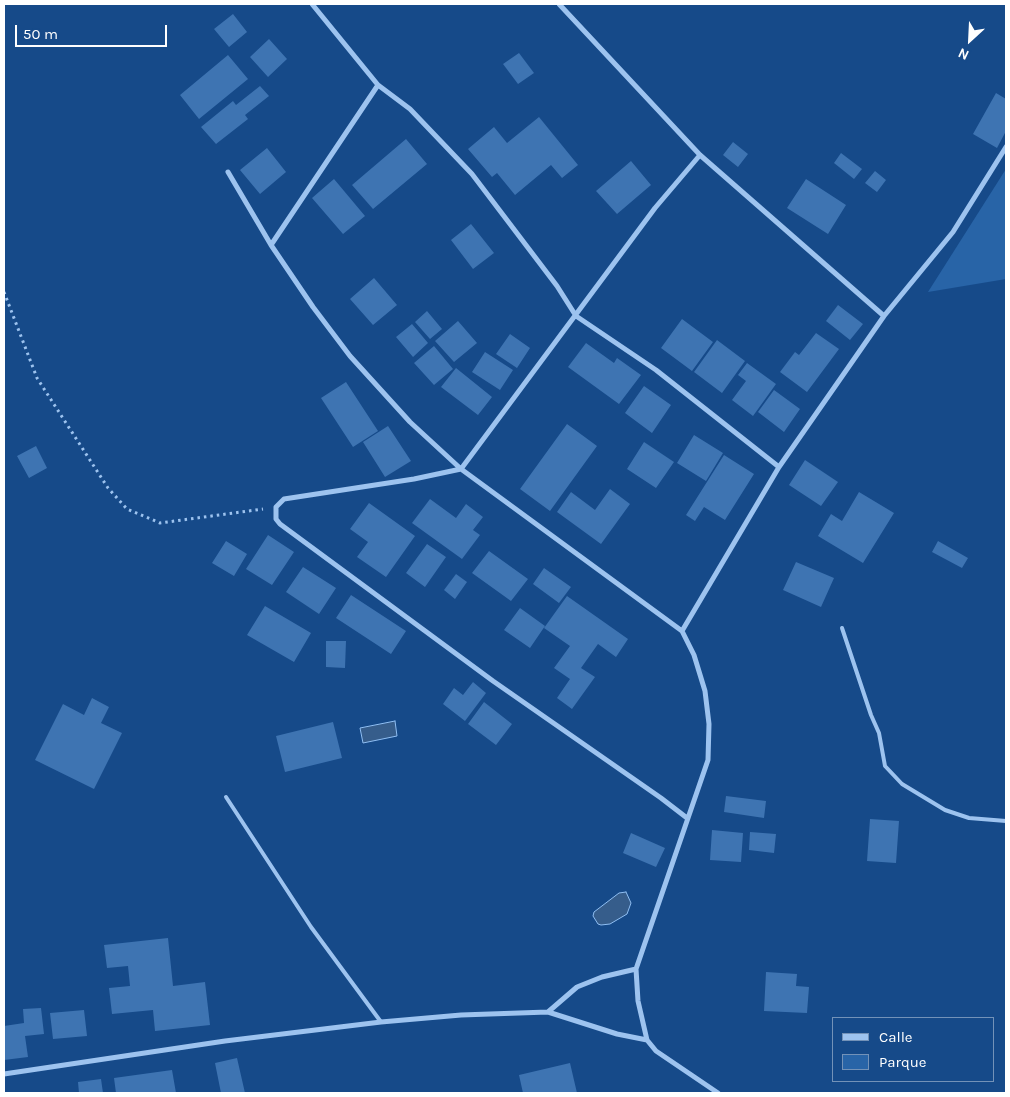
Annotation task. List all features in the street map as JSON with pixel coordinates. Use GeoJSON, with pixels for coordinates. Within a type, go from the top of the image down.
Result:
{"type":"FeatureCollection","features":[{"type":"Feature","properties":{"kind":"street"},"geometry":{"type":"LineString","coordinates":[[312,4],[378,85],[410,109],[472,174],[557,286],[576,316],[656,370],[779,467]]}},
{"type":"Feature","properties":{"kind":"street"},"geometry":{"type":"LineString","coordinates":[[559,4],[700,156],[884,316]]}},
{"type":"Feature","properties":{"kind":"street"},"geometry":{"type":"LineString","coordinates":[[271,244],[378,85]]}},
{"type":"Feature","properties":{"kind":"street"},"geometry":{"type":"LineString","coordinates":[[682,631],[779,467],[884,316],[953,232],[1006,147]]}},
{"type":"Feature","properties":{"kind":"street"},"geometry":{"type":"LineString","coordinates":[[686,818],[661,798],[493,681],[280,524],[276,519],[276,507],[279,502],[289,497],[414,480],[461,469],[655,208],[700,156]]}},
{"type":"Feature","properties":{"kind":"street"},"geometry":{"type":"LineString","coordinates":[[228,172],[271,244],[313,307],[350,356],[410,422],[461,469],[682,631],[694,655],[705,691],[708,724],[708,760],[686,818],[677,851],[636,969],[638,1001],[648,1040],[656,1051],[718,1093]]}},
{"type":"Feature","properties":{"kind":"street"},"geometry":{"type":"LineString","coordinates":[[548,1012],[577,987],[602,977],[636,969]]}},
{"type":"Feature","properties":{"kind":"street"},"geometry":{"type":"LineString","coordinates":[[4,1074],[117,1056],[381,1022],[461,1015],[548,1012],[617,1034],[648,1040]]}},
{"type":"Feature","properties":{"kind":"lane"},"geometry":{"type":"LineString","coordinates":[[842,628],[871,715],[879,733],[885,766],[902,784],[920,797],[944,810],[969,818],[1006,821]]}},
{"type":"Feature","properties":{"kind":"lane"},"geometry":{"type":"LineString","coordinates":[[226,797],[311,927],[381,1022]]}},
{"type":"Feature","properties":{"kind":"path"},"geometry":{"type":"LineString","coordinates":[[4,292],[38,378],[108,488],[127,509],[160,523],[276,507]]}},
{"type":"Feature","properties":{"kind":"green space"},"geometry":{"type":"Polygon","coordinates":[[[1006,169],[1006,279],[928,292],[1006,169]]]}},
{"type":"Feature","properties":{"kind":"shaded area"},"geometry":{"type":"Polygon","coordinates":[[[395,721],[397,736],[363,743],[360,728],[395,721]]]}},
{"type":"Feature","properties":{"kind":"shaded area"},"geometry":{"type":"Polygon","coordinates":[[[626,892],[631,903],[627,914],[610,924],[598,924],[593,916],[594,912],[619,893],[626,892]]]}},
{"type":"Feature","properties":{"kind":"building"},"geometry":{"type":"Polygon","coordinates":[[[233,14],[247,32],[229,47],[214,29],[233,14]]]}},
{"type":"Feature","properties":{"kind":"building"},"geometry":{"type":"Polygon","coordinates":[[[269,39],[287,59],[268,77],[250,57],[269,39]]]}},
{"type":"Feature","properties":{"kind":"building"},"geometry":{"type":"Polygon","coordinates":[[[519,53],[534,73],[518,84],[503,64],[519,53]]]}},
{"type":"Feature","properties":{"kind":"building"},"geometry":{"type":"Polygon","coordinates":[[[228,55],[248,79],[199,119],[180,95],[228,55]]]}},
{"type":"Feature","properties":{"kind":"building"},"geometry":{"type":"Polygon","coordinates":[[[260,86],[269,96],[245,115],[248,119],[216,144],[201,127],[233,101],[236,105],[260,86]]]}},
{"type":"Feature","properties":{"kind":"building"},"geometry":{"type":"Polygon","coordinates":[[[996,93],[1006,99],[1006,131],[997,148],[973,134],[996,93]]]}},
{"type":"Feature","properties":{"kind":"building"},"geometry":{"type":"Polygon","coordinates":[[[539,117],[578,165],[562,178],[551,165],[515,195],[497,173],[492,177],[468,149],[494,127],[507,143],[539,117]]]}},
{"type":"Feature","properties":{"kind":"building"},"geometry":{"type":"Polygon","coordinates":[[[406,139],[427,164],[373,209],[352,185],[406,139]]]}},
{"type":"Feature","properties":{"kind":"building"},"geometry":{"type":"Polygon","coordinates":[[[733,142],[748,154],[738,167],[723,155],[733,142]]]}},
{"type":"Feature","properties":{"kind":"building"},"geometry":{"type":"Polygon","coordinates":[[[267,148],[286,172],[260,194],[240,170],[267,148]]]}},
{"type":"Feature","properties":{"kind":"building"},"geometry":{"type":"Polygon","coordinates":[[[841,153],[862,169],[854,179],[834,163],[841,153]]]}},
{"type":"Feature","properties":{"kind":"building"},"geometry":{"type":"Polygon","coordinates":[[[631,161],[651,185],[617,214],[596,191],[631,161]]]}},
{"type":"Feature","properties":{"kind":"building"},"geometry":{"type":"Polygon","coordinates":[[[875,171],[886,180],[877,192],[865,183],[875,171]]]}},
{"type":"Feature","properties":{"kind":"building"},"geometry":{"type":"Polygon","coordinates":[[[334,179],[365,216],[343,234],[312,198],[334,179]]]}},
{"type":"Feature","properties":{"kind":"building"},"geometry":{"type":"Polygon","coordinates":[[[806,179],[846,205],[828,234],[787,208],[806,179]]]}},
{"type":"Feature","properties":{"kind":"building"},"geometry":{"type":"Polygon","coordinates":[[[471,224],[494,253],[473,269],[451,240],[471,224]]]}},
{"type":"Feature","properties":{"kind":"building"},"geometry":{"type":"Polygon","coordinates":[[[374,278],[397,305],[373,325],[350,299],[374,278]]]}},
{"type":"Feature","properties":{"kind":"building"},"geometry":{"type":"Polygon","coordinates":[[[838,305],[863,324],[850,340],[826,321],[838,305]]]}},
{"type":"Feature","properties":{"kind":"building"},"geometry":{"type":"Polygon","coordinates":[[[427,311],[442,329],[430,339],[415,322],[427,311]]]}},
{"type":"Feature","properties":{"kind":"building"},"geometry":{"type":"Polygon","coordinates":[[[682,319],[713,342],[692,371],[661,348],[682,319]]]}},
{"type":"Feature","properties":{"kind":"building"},"geometry":{"type":"Polygon","coordinates":[[[458,321],[477,343],[454,362],[435,341],[458,321]]]}},
{"type":"Feature","properties":{"kind":"building"},"geometry":{"type":"Polygon","coordinates":[[[412,324],[428,343],[413,357],[396,337],[412,324]]]}},
{"type":"Feature","properties":{"kind":"building"},"geometry":{"type":"Polygon","coordinates":[[[816,333],[839,349],[807,392],[780,372],[795,352],[799,355],[816,333]]]}},
{"type":"Feature","properties":{"kind":"building"},"geometry":{"type":"Polygon","coordinates":[[[510,334],[530,348],[517,368],[496,354],[510,334]]]}},
{"type":"Feature","properties":{"kind":"building"},"geometry":{"type":"Polygon","coordinates":[[[717,340],[745,361],[722,393],[694,372],[717,340]]]}},
{"type":"Feature","properties":{"kind":"building"},"geometry":{"type":"Polygon","coordinates":[[[586,343],[614,363],[617,358],[641,375],[619,404],[568,367],[586,343]]]}},
{"type":"Feature","properties":{"kind":"building"},"geometry":{"type":"Polygon","coordinates":[[[434,346],[453,369],[434,385],[414,363],[434,346]]]}},
{"type":"Feature","properties":{"kind":"building"},"geometry":{"type":"Polygon","coordinates":[[[485,352],[513,370],[500,390],[472,372],[485,352]]]}},
{"type":"Feature","properties":{"kind":"building"},"geometry":{"type":"Polygon","coordinates":[[[747,363],[776,384],[753,416],[732,400],[746,381],[738,375],[747,363]]]}},
{"type":"Feature","properties":{"kind":"building"},"geometry":{"type":"Polygon","coordinates":[[[456,368],[492,397],[478,415],[441,387],[456,368]]]}},
{"type":"Feature","properties":{"kind":"building"},"geometry":{"type":"Polygon","coordinates":[[[346,382],[378,431],[353,447],[321,398],[346,382]]]}},
{"type":"Feature","properties":{"kind":"building"},"geometry":{"type":"Polygon","coordinates":[[[644,386],[671,405],[652,433],[625,413],[644,386]]]}},
{"type":"Feature","properties":{"kind":"building"},"geometry":{"type":"Polygon","coordinates":[[[774,390],[800,409],[784,432],[758,412],[774,390]]]}},
{"type":"Feature","properties":{"kind":"building"},"geometry":{"type":"Polygon","coordinates":[[[567,424],[597,446],[550,511],[520,489],[567,424]]]}},
{"type":"Feature","properties":{"kind":"building"},"geometry":{"type":"Polygon","coordinates":[[[388,426],[411,461],[385,477],[363,442],[388,426]]]}},
{"type":"Feature","properties":{"kind":"building"},"geometry":{"type":"Polygon","coordinates":[[[694,435],[723,453],[706,481],[677,463],[694,435]]]}},
{"type":"Feature","properties":{"kind":"building"},"geometry":{"type":"Polygon","coordinates":[[[644,442],[674,462],[656,488],[627,469],[644,442]]]}},
{"type":"Feature","properties":{"kind":"building"},"geometry":{"type":"Polygon","coordinates":[[[36,446],[47,468],[29,478],[17,456],[36,446]]]}},
{"type":"Feature","properties":{"kind":"building"},"geometry":{"type":"Polygon","coordinates":[[[724,455],[754,474],[725,520],[704,507],[695,521],[686,515],[724,455]]]}},
{"type":"Feature","properties":{"kind":"building"},"geometry":{"type":"Polygon","coordinates":[[[805,460],[838,482],[821,506],[789,485],[805,460]]]}},
{"type":"Feature","properties":{"kind":"building"},"geometry":{"type":"Polygon","coordinates":[[[610,489],[630,504],[601,544],[557,512],[571,492],[595,510],[610,489]]]}},
{"type":"Feature","properties":{"kind":"building"},"geometry":{"type":"Polygon","coordinates":[[[859,492],[894,513],[863,563],[818,536],[831,514],[842,521],[859,492]]]}},
{"type":"Feature","properties":{"kind":"building"},"geometry":{"type":"Polygon","coordinates":[[[430,499],[456,518],[466,504],[483,517],[473,530],[480,535],[462,559],[412,523],[430,499]]]}},
{"type":"Feature","properties":{"kind":"building"},"geometry":{"type":"Polygon","coordinates":[[[369,503],[415,536],[386,577],[357,557],[368,542],[350,529],[369,503]]]}},
{"type":"Feature","properties":{"kind":"building"},"geometry":{"type":"Polygon","coordinates":[[[268,535],[294,552],[272,585],[246,569],[268,535]]]}},
{"type":"Feature","properties":{"kind":"building"},"geometry":{"type":"Polygon","coordinates":[[[226,541],[247,554],[234,576],[212,563],[226,541]]]}},
{"type":"Feature","properties":{"kind":"building"},"geometry":{"type":"Polygon","coordinates":[[[938,541],[968,558],[962,568],[932,552],[938,541]]]}},
{"type":"Feature","properties":{"kind":"building"},"geometry":{"type":"Polygon","coordinates":[[[427,544],[446,557],[425,587],[406,573],[427,544]]]}},
{"type":"Feature","properties":{"kind":"building"},"geometry":{"type":"Polygon","coordinates":[[[489,551],[528,579],[511,601],[472,573],[489,551]]]}},
{"type":"Feature","properties":{"kind":"building"},"geometry":{"type":"Polygon","coordinates":[[[796,562],[834,578],[821,607],[783,590],[796,562]]]}},
{"type":"Feature","properties":{"kind":"building"},"geometry":{"type":"Polygon","coordinates":[[[303,567],[336,588],[319,614],[286,592],[303,567]]]}},
{"type":"Feature","properties":{"kind":"building"},"geometry":{"type":"Polygon","coordinates":[[[544,568],[571,587],[559,603],[533,584],[544,568]]]}},
{"type":"Feature","properties":{"kind":"building"},"geometry":{"type":"Polygon","coordinates":[[[456,574],[467,582],[455,599],[444,590],[456,574]]]}},
{"type":"Feature","properties":{"kind":"building"},"geometry":{"type":"Polygon","coordinates":[[[351,595],[406,631],[391,654],[336,618],[351,595]]]}},
{"type":"Feature","properties":{"kind":"building"},"geometry":{"type":"Polygon","coordinates":[[[567,596],[628,639],[616,657],[598,644],[581,668],[595,677],[572,709],[557,698],[570,679],[554,668],[570,646],[544,628],[567,596]]]}},
{"type":"Feature","properties":{"kind":"building"},"geometry":{"type":"Polygon","coordinates":[[[265,606],[311,633],[294,662],[247,635],[265,606]]]}},
{"type":"Feature","properties":{"kind":"building"},"geometry":{"type":"Polygon","coordinates":[[[520,608],[545,626],[530,648],[504,630],[520,608]]]}},
{"type":"Feature","properties":{"kind":"building"},"geometry":{"type":"Polygon","coordinates":[[[326,641],[346,641],[345,668],[326,667],[326,641]]]}},
{"type":"Feature","properties":{"kind":"building"},"geometry":{"type":"Polygon","coordinates":[[[473,682],[486,693],[465,721],[443,704],[454,688],[463,695],[473,682]]]}},
{"type":"Feature","properties":{"kind":"building"},"geometry":{"type":"Polygon","coordinates":[[[92,698],[109,707],[101,723],[122,733],[94,789],[35,760],[63,704],[84,715],[92,698]]]}},
{"type":"Feature","properties":{"kind":"building"},"geometry":{"type":"Polygon","coordinates":[[[484,702],[512,724],[496,745],[468,724],[484,702]]]}},
{"type":"Feature","properties":{"kind":"building"},"geometry":{"type":"Polygon","coordinates":[[[333,722],[342,758],[285,772],[276,736],[333,722]]]}},
{"type":"Feature","properties":{"kind":"building"},"geometry":{"type":"Polygon","coordinates":[[[726,796],[766,801],[764,818],[724,812],[726,796]]]}},
{"type":"Feature","properties":{"kind":"building"},"geometry":{"type":"Polygon","coordinates":[[[870,819],[899,821],[896,863],[867,861],[870,819]]]}},
{"type":"Feature","properties":{"kind":"building"},"geometry":{"type":"Polygon","coordinates":[[[712,830],[743,833],[741,862],[710,860],[712,830]]]}},
{"type":"Feature","properties":{"kind":"building"},"geometry":{"type":"Polygon","coordinates":[[[750,832],[776,834],[774,853],[749,850],[750,832]]]}},
{"type":"Feature","properties":{"kind":"building"},"geometry":{"type":"Polygon","coordinates":[[[631,833],[665,848],[656,867],[623,853],[631,833]]]}},
{"type":"Feature","properties":{"kind":"building"},"geometry":{"type":"Polygon","coordinates":[[[168,938],[173,986],[205,982],[210,1025],[155,1031],[153,1010],[112,1014],[109,988],[130,986],[128,966],[107,968],[104,945],[168,938]]]}},
{"type":"Feature","properties":{"kind":"building"},"geometry":{"type":"Polygon","coordinates":[[[766,972],[797,974],[796,986],[809,987],[807,1013],[764,1011],[766,972]]]}},
{"type":"Feature","properties":{"kind":"building"},"geometry":{"type":"Polygon","coordinates":[[[41,1008],[44,1034],[25,1036],[28,1057],[4,1060],[4,1026],[24,1023],[23,1009],[41,1008]]]}},
{"type":"Feature","properties":{"kind":"building"},"geometry":{"type":"Polygon","coordinates":[[[84,1010],[87,1036],[53,1039],[50,1013],[84,1010]]]}},
{"type":"Feature","properties":{"kind":"building"},"geometry":{"type":"Polygon","coordinates":[[[237,1058],[245,1093],[221,1093],[215,1063],[237,1058]]]}},
{"type":"Feature","properties":{"kind":"building"},"geometry":{"type":"Polygon","coordinates":[[[570,1063],[577,1093],[523,1093],[519,1075],[570,1063]]]}},
{"type":"Feature","properties":{"kind":"building"},"geometry":{"type":"Polygon","coordinates":[[[172,1070],[176,1093],[116,1093],[114,1078],[172,1070]]]}},
{"type":"Feature","properties":{"kind":"building"},"geometry":{"type":"Polygon","coordinates":[[[101,1079],[103,1093],[79,1093],[78,1082],[101,1079]]]}}]}
